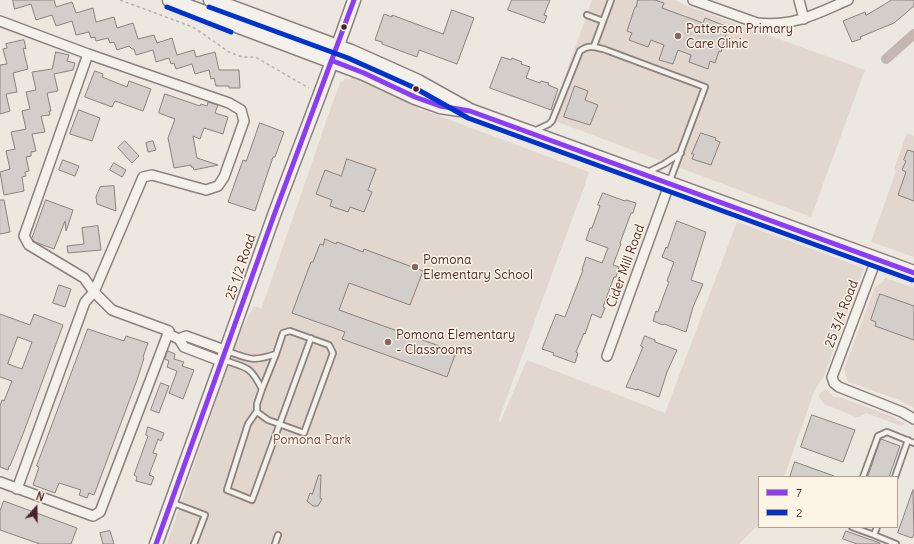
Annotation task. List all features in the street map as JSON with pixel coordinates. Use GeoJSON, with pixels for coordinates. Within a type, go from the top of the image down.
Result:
{"type":"FeatureCollection","features":[{"type":"Feature","properties":{"kind":"main road"},"geometry":{"type":"LineString","coordinates":[[170,0],[364,73],[415,97],[440,106],[470,111]]}},
{"type":"Feature","properties":{"kind":"main road"},"geometry":{"type":"LineString","coordinates":[[211,0],[338,47],[418,82],[470,111],[529,134],[914,273]]}},
{"type":"Feature","properties":{"kind":"street","name":"25 1/2 Road"},"geometry":{"type":"LineString","coordinates":[[156,544],[354,0]]}},
{"type":"Feature","properties":{"kind":"street"},"geometry":{"type":"LineString","coordinates":[[696,0],[757,23],[780,23],[804,19],[848,0]]}},
{"type":"Feature","properties":{"kind":"street"},"geometry":{"type":"LineString","coordinates":[[799,0],[804,19]]}},
{"type":"Feature","properties":{"kind":"street"},"geometry":{"type":"LineString","coordinates":[[0,21],[88,54],[229,103],[241,110],[244,122],[224,177],[218,186],[206,190],[152,175],[143,177],[94,292],[85,302],[17,488]]}},
{"type":"Feature","properties":{"kind":"street"},"geometry":{"type":"LineString","coordinates":[[88,54],[24,236],[29,245],[84,278],[94,292],[112,310],[169,331],[168,334],[179,339],[184,347],[224,358]]}},
{"type":"Feature","properties":{"kind":"street","name":"Cider Mill Road"},"geometry":{"type":"LineString","coordinates":[[607,356],[669,185]]}},
{"type":"Feature","properties":{"kind":"street","name":"25 3/4 Road"},"geometry":{"type":"LineString","coordinates":[[876,260],[832,377],[834,382],[839,387],[902,412],[914,419]]}},
{"type":"Feature","properties":{"kind":"street"},"geometry":{"type":"LineString","coordinates":[[0,482],[93,516],[100,512],[168,334]]}},
{"type":"Feature","properties":{"kind":"lane"},"geometry":{"type":"LineString","coordinates":[[594,46],[611,0]]}},
{"type":"Feature","properties":{"kind":"lane"},"geometry":{"type":"LineString","coordinates":[[587,16],[603,21]]}},
{"type":"Feature","properties":{"kind":"lane"},"geometry":{"type":"LineString","coordinates":[[529,134],[552,121],[580,51],[584,47],[594,46],[705,87],[669,185]]}},
{"type":"Feature","properties":{"kind":"lane"},"geometry":{"type":"LineString","coordinates":[[642,175],[664,164],[681,153]]}},
{"type":"Feature","properties":{"kind":"lane"},"geometry":{"type":"LineString","coordinates":[[257,411],[268,420],[280,425],[304,433],[333,353],[328,345],[311,338],[290,331],[284,333],[262,389],[257,404],[257,411],[248,424],[227,490],[252,500],[280,425],[311,338]]}},
{"type":"Feature","properties":{"kind":"lane"},"geometry":{"type":"LineString","coordinates":[[224,358],[257,360],[276,354]]}},
{"type":"Feature","properties":{"kind":"lane"},"geometry":{"type":"LineString","coordinates":[[224,358],[249,368],[262,389]]}},
{"type":"Feature","properties":{"kind":"lane"},"geometry":{"type":"LineString","coordinates":[[863,476],[878,436],[887,432],[914,443]]}},
{"type":"Feature","properties":{"kind":"lane"},"geometry":{"type":"LineString","coordinates":[[895,476],[908,440]]}},
{"type":"Feature","properties":{"kind":"lane"},"geometry":{"type":"LineString","coordinates":[[171,502],[205,515],[194,544]]}},
{"type":"Feature","properties":{"kind":"lane"},"geometry":{"type":"LineString","coordinates":[[855,528],[896,544]]}},
{"type":"Feature","properties":{"kind":"lane"},"geometry":{"type":"LineString","coordinates":[[874,535],[877,528]]}},
{"type":"Feature","properties":{"kind":"lane"},"geometry":{"type":"LineString","coordinates":[[275,544],[278,535]]}},
{"type":"Feature","properties":{"kind":"path"},"geometry":{"type":"LineString","coordinates":[[120,0],[193,27],[229,52],[242,57],[255,57],[309,88]]}},
{"type":"Feature","properties":{"kind":"shaded area"},"geometry":{"type":"Polygon","coordinates":[[[592,0],[675,0],[687,6],[865,70],[811,217],[550,119],[592,0]]]}},
{"type":"Feature","properties":{"kind":"shaded area","name":"Pomona Elementary School"},"geometry":{"type":"Polygon","coordinates":[[[336,93],[586,182],[493,430],[251,339],[336,93]]]}},
{"type":"Feature","properties":{"kind":"shaded area"},"geometry":{"type":"Polygon","coordinates":[[[907,133],[914,136],[914,257],[871,242],[896,171],[894,169],[907,133]]]}},
{"type":"Feature","properties":{"kind":"shaded area"},"geometry":{"type":"Polygon","coordinates":[[[885,278],[914,288],[914,408],[897,399],[848,382],[844,369],[875,287],[883,282],[885,278]]]}},
{"type":"Feature","properties":{"kind":"green space","name":"Pomona Park"},"geometry":{"type":"Polygon","coordinates":[[[351,77],[353,77],[418,107],[418,109],[422,111],[423,110],[589,172],[499,419],[500,423],[527,360],[665,413],[737,222],[864,268],[823,378],[815,389],[784,476],[758,476],[758,525],[739,544],[167,544],[238,336],[254,306],[357,347],[445,379],[447,377],[456,352],[445,348],[446,342],[441,340],[447,322],[436,318],[426,322],[418,312],[420,303],[433,284],[432,281],[423,277],[425,270],[374,251],[385,223],[388,223],[419,134],[398,125],[395,131],[389,129],[390,122],[348,107],[345,114],[339,115],[332,120],[324,135],[320,139],[340,83],[346,78],[350,80],[351,77]]]}},
{"type":"Feature","properties":{"kind":"green space"},"geometry":{"type":"Polygon","coordinates":[[[885,278],[914,288],[914,294],[890,289],[883,282],[885,278]]]}},
{"type":"Feature","properties":{"kind":"green space"},"geometry":{"type":"Polygon","coordinates":[[[352,287],[412,309],[405,329],[345,307],[352,287]]]}},
{"type":"Feature","properties":{"kind":"green space"},"geometry":{"type":"Polygon","coordinates":[[[825,389],[829,391],[833,397],[839,397],[891,416],[905,424],[901,426],[866,413],[856,417],[824,404],[819,397],[820,393],[825,389]]]}},
{"type":"Feature","properties":{"kind":"building"},"geometry":{"type":"Polygon","coordinates":[[[13,0],[54,0],[56,7],[72,2],[76,13],[93,8],[96,22],[114,17],[117,28],[133,23],[138,39],[154,35],[157,43],[172,38],[177,55],[194,50],[196,57],[215,52],[219,70],[239,70],[240,88],[216,86],[214,78],[211,79],[209,70],[195,74],[192,64],[176,69],[174,63],[171,64],[169,58],[156,62],[153,50],[136,55],[134,49],[129,46],[117,50],[114,42],[110,43],[108,38],[96,41],[95,37],[91,38],[89,32],[76,35],[72,21],[56,26],[52,15],[36,20],[31,4],[15,9],[13,0]]]}},
{"type":"Feature","properties":{"kind":"building"},"geometry":{"type":"Polygon","coordinates":[[[512,0],[550,0],[544,15],[547,16],[544,23],[508,10],[512,0]]]}},
{"type":"Feature","properties":{"kind":"building","name":"Patterson Primary Care Clinic"},"geometry":{"type":"Polygon","coordinates":[[[638,0],[655,0],[664,3],[662,8],[703,23],[705,18],[728,27],[721,52],[719,51],[715,63],[710,61],[708,69],[689,62],[691,55],[678,50],[673,64],[659,60],[664,45],[651,40],[648,47],[629,40],[632,33],[627,31],[638,0]]]}},
{"type":"Feature","properties":{"kind":"building"},"geometry":{"type":"Polygon","coordinates":[[[892,0],[914,0],[914,6],[894,23],[860,37],[861,39],[852,42],[843,21],[865,12],[866,15],[892,0]]]}},
{"type":"Feature","properties":{"kind":"building"},"geometry":{"type":"Polygon","coordinates":[[[452,10],[474,18],[457,64],[419,50],[417,57],[375,40],[384,14],[392,17],[392,15],[443,34],[452,10]]]}},
{"type":"Feature","properties":{"kind":"building"},"geometry":{"type":"Polygon","coordinates":[[[24,40],[26,49],[23,48],[28,69],[13,73],[17,92],[6,94],[10,111],[0,114],[0,65],[7,64],[3,49],[7,48],[6,44],[24,40]]]}},
{"type":"Feature","properties":{"kind":"building"},"geometry":{"type":"Polygon","coordinates":[[[56,52],[69,55],[67,61],[75,63],[73,70],[54,74],[58,91],[47,93],[51,111],[49,111],[50,115],[41,116],[45,132],[32,134],[36,151],[31,152],[31,156],[26,157],[29,171],[25,172],[26,176],[22,177],[24,191],[4,195],[0,172],[10,169],[6,151],[15,149],[11,132],[26,129],[22,111],[30,109],[26,92],[36,90],[32,72],[52,69],[56,52]]]}},
{"type":"Feature","properties":{"kind":"building"},"geometry":{"type":"Polygon","coordinates":[[[502,57],[511,60],[512,58],[522,62],[521,64],[530,67],[526,78],[540,83],[541,81],[549,83],[548,85],[558,89],[551,110],[490,88],[502,57]]]}},
{"type":"Feature","properties":{"kind":"building"},"geometry":{"type":"Polygon","coordinates":[[[95,71],[103,74],[102,77],[127,87],[129,81],[151,89],[143,111],[115,101],[112,107],[85,97],[95,71]]]}},
{"type":"Feature","properties":{"kind":"building"},"geometry":{"type":"Polygon","coordinates":[[[575,86],[588,91],[585,100],[598,105],[590,125],[564,117],[575,86]]]}},
{"type":"Feature","properties":{"kind":"building"},"geometry":{"type":"Polygon","coordinates":[[[165,94],[200,106],[201,104],[207,106],[208,102],[218,105],[215,113],[228,117],[223,134],[204,128],[200,139],[193,136],[197,158],[218,165],[194,170],[191,165],[174,168],[168,138],[175,119],[159,113],[165,94]]]}},
{"type":"Feature","properties":{"kind":"building"},"geometry":{"type":"Polygon","coordinates":[[[79,110],[100,118],[92,141],[70,134],[79,110]]]}},
{"type":"Feature","properties":{"kind":"building"},"geometry":{"type":"Polygon","coordinates":[[[260,123],[284,132],[275,157],[273,157],[255,211],[228,202],[243,160],[246,161],[260,123]]]}},
{"type":"Feature","properties":{"kind":"building"},"geometry":{"type":"Polygon","coordinates":[[[701,133],[716,138],[715,140],[720,142],[711,165],[692,159],[694,154],[692,154],[701,133]]]}},
{"type":"Feature","properties":{"kind":"building"},"geometry":{"type":"Polygon","coordinates":[[[125,141],[139,156],[132,163],[118,148],[125,141]]]}},
{"type":"Feature","properties":{"kind":"building"},"geometry":{"type":"Polygon","coordinates":[[[153,141],[156,150],[148,152],[146,143],[153,141]]]}},
{"type":"Feature","properties":{"kind":"building"},"geometry":{"type":"Polygon","coordinates":[[[908,150],[914,152],[914,201],[898,195],[906,172],[902,170],[906,161],[904,160],[908,150]]]}},
{"type":"Feature","properties":{"kind":"building"},"geometry":{"type":"Polygon","coordinates":[[[347,159],[376,169],[368,190],[372,192],[364,212],[350,207],[348,212],[330,206],[332,200],[316,194],[325,170],[341,176],[347,159]]]}},
{"type":"Feature","properties":{"kind":"building"},"geometry":{"type":"Polygon","coordinates":[[[63,160],[79,166],[75,176],[59,170],[63,160]]]}},
{"type":"Feature","properties":{"kind":"building"},"geometry":{"type":"Polygon","coordinates":[[[114,163],[126,170],[122,177],[110,170],[114,163]]]}},
{"type":"Feature","properties":{"kind":"building"},"geometry":{"type":"Polygon","coordinates":[[[114,186],[116,211],[97,204],[96,197],[100,187],[114,186]]]}},
{"type":"Feature","properties":{"kind":"building"},"geometry":{"type":"Polygon","coordinates":[[[603,193],[625,201],[636,203],[633,213],[631,213],[613,265],[619,267],[603,307],[605,308],[601,318],[592,314],[585,334],[584,333],[576,352],[578,353],[575,363],[553,355],[554,353],[542,349],[556,314],[565,317],[583,270],[586,257],[602,263],[608,248],[586,240],[600,206],[598,205],[603,193]]]}},
{"type":"Feature","properties":{"kind":"building"},"geometry":{"type":"Polygon","coordinates":[[[0,200],[4,200],[10,232],[0,234],[0,200]]]}},
{"type":"Feature","properties":{"kind":"building"},"geometry":{"type":"Polygon","coordinates":[[[46,200],[73,210],[66,231],[65,221],[54,249],[35,242],[32,239],[46,200]]]}},
{"type":"Feature","properties":{"kind":"building"},"geometry":{"type":"Polygon","coordinates":[[[677,221],[706,232],[691,280],[703,284],[693,307],[686,332],[653,321],[656,311],[658,312],[669,282],[667,281],[674,262],[662,257],[677,221]]]}},
{"type":"Feature","properties":{"kind":"building"},"geometry":{"type":"Polygon","coordinates":[[[98,226],[101,250],[68,253],[67,246],[84,244],[82,228],[98,226]]]}},
{"type":"Feature","properties":{"kind":"building"},"geometry":{"type":"Polygon","coordinates":[[[325,239],[363,252],[364,249],[423,271],[410,305],[349,283],[339,310],[456,352],[447,377],[342,339],[345,332],[292,313],[311,262],[313,262],[320,244],[323,245],[325,239]]]}},
{"type":"Feature","properties":{"kind":"building"},"geometry":{"type":"Polygon","coordinates":[[[59,285],[71,289],[65,307],[53,303],[59,285]]]}},
{"type":"Feature","properties":{"kind":"building"},"geometry":{"type":"Polygon","coordinates":[[[880,294],[914,306],[914,340],[875,326],[876,322],[871,320],[880,294]]]}},
{"type":"Feature","properties":{"kind":"building"},"geometry":{"type":"Polygon","coordinates":[[[0,314],[30,325],[34,314],[63,325],[23,434],[8,470],[0,467],[0,406],[2,400],[4,401],[12,381],[0,377],[0,314]],[[18,337],[8,364],[22,369],[32,342],[18,337]]]}},
{"type":"Feature","properties":{"kind":"building"},"geometry":{"type":"Polygon","coordinates":[[[88,329],[124,341],[126,336],[148,343],[137,380],[94,495],[89,493],[87,498],[79,495],[81,490],[59,483],[55,493],[33,485],[39,467],[37,466],[88,329]]]}},
{"type":"Feature","properties":{"kind":"building"},"geometry":{"type":"Polygon","coordinates":[[[645,336],[655,340],[655,342],[677,350],[667,372],[659,397],[637,389],[626,387],[643,347],[641,346],[645,336]]]}},
{"type":"Feature","properties":{"kind":"building"},"geometry":{"type":"Polygon","coordinates":[[[168,351],[175,354],[174,359],[184,362],[182,366],[194,370],[183,399],[169,393],[177,371],[167,367],[169,361],[165,359],[168,351]]]}},
{"type":"Feature","properties":{"kind":"building"},"geometry":{"type":"Polygon","coordinates":[[[161,383],[169,386],[159,413],[151,410],[161,383]]]}},
{"type":"Feature","properties":{"kind":"building"},"geometry":{"type":"Polygon","coordinates":[[[812,415],[855,430],[843,462],[801,447],[812,415]]]}},
{"type":"Feature","properties":{"kind":"building"},"geometry":{"type":"Polygon","coordinates":[[[148,427],[164,433],[161,441],[158,439],[153,453],[157,454],[149,475],[154,477],[151,485],[136,481],[137,477],[134,475],[148,436],[146,435],[148,427]]]}},
{"type":"Feature","properties":{"kind":"building"},"geometry":{"type":"Polygon","coordinates":[[[881,439],[900,446],[889,476],[868,476],[881,439]]]}},
{"type":"Feature","properties":{"kind":"building"},"geometry":{"type":"Polygon","coordinates":[[[795,462],[834,476],[790,476],[795,462]]]}},
{"type":"Feature","properties":{"kind":"building"},"geometry":{"type":"Polygon","coordinates":[[[319,475],[321,475],[320,498],[322,499],[318,506],[313,506],[307,501],[310,493],[312,494],[319,475]]]}},
{"type":"Feature","properties":{"kind":"building"},"geometry":{"type":"Polygon","coordinates":[[[913,490],[914,534],[912,538],[898,533],[913,490]]]}},
{"type":"Feature","properties":{"kind":"building"},"geometry":{"type":"Polygon","coordinates":[[[4,501],[77,528],[71,544],[40,544],[0,530],[0,511],[4,501]]]}},
{"type":"Feature","properties":{"kind":"building"},"geometry":{"type":"Polygon","coordinates":[[[110,531],[114,544],[103,544],[100,533],[110,531]]]}},
{"type":"Feature","properties":{"kind":"building"},"geometry":{"type":"Polygon","coordinates":[[[846,531],[880,544],[857,544],[843,539],[846,531]]]}},
{"type":"Feature","properties":{"kind":"waterway"},"geometry":{"type":"LineString","coordinates":[[886,59],[914,34]]}},
{"type":"Feature","properties":{"kind":"transit line","name":"7"},"geometry":{"type":"LineString","coordinates":[[156,544],[273,218],[354,0]]}},
{"type":"Feature","properties":{"kind":"transit line","name":"2"},"geometry":{"type":"LineString","coordinates":[[167,7],[231,32]]}},
{"type":"Feature","properties":{"kind":"transit line","name":"2"},"geometry":{"type":"LineString","coordinates":[[209,7],[348,58],[415,88],[468,118],[912,280]]}},
{"type":"Feature","properties":{"kind":"transit line","name":"7"},"geometry":{"type":"LineString","coordinates":[[333,61],[364,73],[415,97],[440,106],[470,111],[914,273]]}},
{"type":"Feature","properties":{"kind":"place","name":"Patterson Primary Care Clinic"},"geometry":{"type":"Point","coordinates":[678,36]}},
{"type":"Feature","properties":{"kind":"place","name":"Pomona Elementary School"},"geometry":{"type":"Point","coordinates":[415,267]}},
{"type":"Feature","properties":{"kind":"place","name":"Pomona Elementary - Classrooms"},"geometry":{"type":"Point","coordinates":[388,342]}}]}
